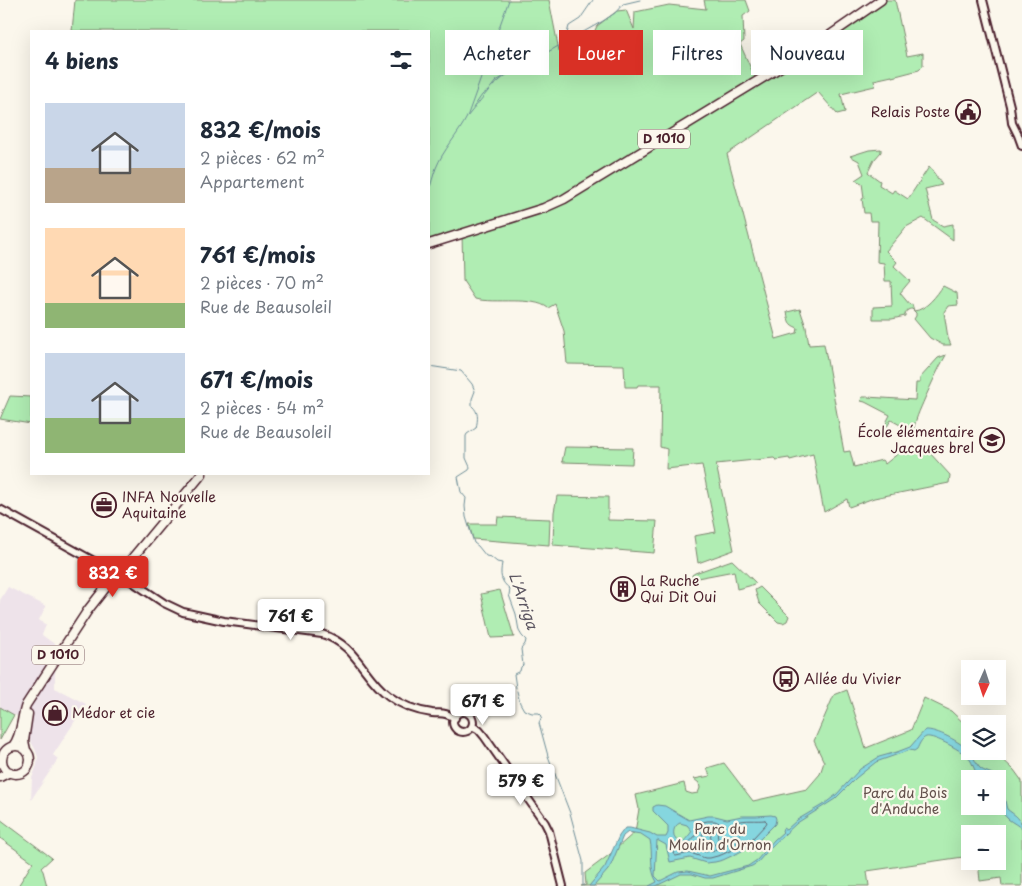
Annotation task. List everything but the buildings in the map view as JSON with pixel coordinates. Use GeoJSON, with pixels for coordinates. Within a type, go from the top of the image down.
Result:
{"type":"FeatureCollection","features":[{"type":"Feature","properties":{"kind":"main road","name":"D 1010"},"geometry":{"type":"LineString","coordinates":[[430,244],[544,208],[564,199],[807,51],[881,0]]}},
{"type":"Feature","properties":{"kind":"main road","name":"D 1010"},"geometry":{"type":"LineString","coordinates":[[26,750],[24,742],[30,707],[88,610],[201,475]]}},
{"type":"Feature","properties":{"kind":"main road","name":"D 1010"},"geometry":{"type":"LineString","coordinates":[[13,746],[17,740],[26,705],[119,574]]}},
{"type":"Feature","properties":{"kind":"main road"},"geometry":{"type":"LineString","coordinates":[[0,777],[10,772],[20,773],[29,765],[30,757],[22,747],[13,746],[4,751],[1,766],[10,772]]}},
{"type":"Feature","properties":{"kind":"street"},"geometry":{"type":"LineString","coordinates":[[983,0],[1010,106],[1012,123],[1022,146]]}},
{"type":"Feature","properties":{"kind":"street"},"geometry":{"type":"LineString","coordinates":[[0,509],[128,579],[164,603],[183,612],[224,621],[322,634],[331,637],[351,652],[374,681],[394,700],[432,713],[446,713],[455,718]]}},
{"type":"Feature","properties":{"kind":"street"},"geometry":{"type":"LineString","coordinates":[[459,713],[466,713],[473,720],[472,726],[467,731],[458,731],[454,726],[455,718],[459,713]]}},
{"type":"Feature","properties":{"kind":"street"},"geometry":{"type":"LineString","coordinates":[[472,726],[481,733],[545,823],[549,831],[563,886]]}},
{"type":"Feature","properties":{"kind":"shaded area"},"geometry":{"type":"Polygon","coordinates":[[[8,587],[46,606],[39,620],[46,625],[42,635],[57,646],[55,688],[86,704],[53,755],[58,759],[31,800],[32,778],[38,757],[30,740],[31,721],[0,707],[0,600],[8,587]]]}},
{"type":"Feature","properties":{"kind":"green space"},"geometry":{"type":"Polygon","coordinates":[[[75,0],[549,0],[559,51],[559,75],[643,75],[643,30],[595,30],[597,26],[617,11],[626,10],[634,29],[635,12],[669,5],[706,9],[704,0],[746,0],[750,11],[743,16],[744,41],[741,43],[741,30],[653,30],[653,75],[741,75],[741,46],[751,69],[751,75],[754,75],[757,82],[768,75],[863,75],[863,30],[836,30],[881,0],[895,0],[907,56],[923,53],[923,66],[919,70],[874,80],[875,86],[841,94],[845,112],[837,114],[818,92],[727,154],[776,339],[797,333],[798,328],[792,325],[787,312],[800,309],[809,345],[824,344],[844,452],[850,451],[854,467],[882,460],[885,464],[905,448],[911,450],[918,447],[928,451],[950,475],[949,483],[874,498],[849,507],[847,499],[824,512],[813,454],[790,460],[789,458],[776,460],[774,458],[716,464],[734,550],[698,563],[694,536],[716,532],[702,465],[666,469],[667,449],[660,447],[661,385],[625,387],[624,365],[567,364],[564,331],[555,304],[548,308],[533,302],[475,299],[463,281],[462,233],[430,244],[430,30],[72,30],[75,0]]]}},
{"type":"Feature","properties":{"kind":"green space"},"geometry":{"type":"Polygon","coordinates":[[[881,149],[868,172],[880,181],[879,185],[892,193],[894,190],[908,199],[929,167],[942,185],[925,189],[933,220],[943,226],[953,224],[953,240],[923,218],[906,227],[886,251],[897,262],[894,266],[910,281],[900,293],[910,305],[912,304],[914,311],[909,309],[905,316],[892,319],[873,319],[873,307],[892,306],[891,281],[885,281],[884,263],[877,262],[878,221],[870,221],[869,213],[864,213],[862,183],[855,180],[864,174],[859,161],[850,156],[869,150],[881,149]]]}},
{"type":"Feature","properties":{"kind":"green space"},"geometry":{"type":"Polygon","coordinates":[[[943,286],[957,293],[958,305],[948,306],[944,312],[951,345],[943,345],[930,338],[914,319],[916,316],[914,311],[927,305],[943,286]]]}},
{"type":"Feature","properties":{"kind":"green space"},"geometry":{"type":"Polygon","coordinates":[[[946,355],[919,411],[913,435],[891,420],[885,430],[883,429],[890,415],[861,401],[862,397],[915,400],[916,383],[920,383],[920,378],[938,358],[946,355]]]}},
{"type":"Feature","properties":{"kind":"green space"},"geometry":{"type":"Polygon","coordinates":[[[10,396],[30,397],[30,424],[0,419],[10,396]]]}},
{"type":"Feature","properties":{"kind":"green space"},"geometry":{"type":"Polygon","coordinates":[[[565,447],[633,448],[632,464],[562,462],[565,447]]]}},
{"type":"Feature","properties":{"kind":"green space"},"geometry":{"type":"Polygon","coordinates":[[[557,496],[608,497],[608,520],[657,521],[654,553],[553,545],[554,512],[557,496]]]}},
{"type":"Feature","properties":{"kind":"green space"},"geometry":{"type":"Polygon","coordinates":[[[498,517],[550,519],[549,545],[473,539],[469,524],[497,524],[498,517]]]}},
{"type":"Feature","properties":{"kind":"green space"},"geometry":{"type":"Polygon","coordinates":[[[732,560],[756,583],[737,589],[734,571],[692,579],[692,575],[695,573],[732,560]]]}},
{"type":"Feature","properties":{"kind":"green space"},"geometry":{"type":"Polygon","coordinates":[[[760,587],[789,616],[787,621],[783,623],[778,622],[759,603],[755,590],[760,587]]]}},
{"type":"Feature","properties":{"kind":"green space"},"geometry":{"type":"Polygon","coordinates":[[[500,590],[514,637],[491,638],[481,594],[500,590]]]}},
{"type":"Feature","properties":{"kind":"green space"},"geometry":{"type":"Polygon","coordinates":[[[847,690],[866,748],[911,730],[924,698],[951,711],[961,720],[961,760],[1003,760],[1022,781],[1022,886],[1002,886],[1001,878],[980,881],[979,870],[1006,870],[1006,825],[961,825],[961,857],[867,871],[869,886],[581,886],[586,885],[585,873],[635,832],[639,809],[636,795],[684,783],[686,792],[698,793],[699,783],[694,779],[710,776],[707,768],[724,763],[753,801],[807,789],[820,774],[824,762],[814,741],[834,695],[847,690]]]}},
{"type":"Feature","properties":{"kind":"green space"},"geometry":{"type":"Polygon","coordinates":[[[0,707],[14,715],[0,740],[0,707]]]}},
{"type":"Feature","properties":{"kind":"green space"},"geometry":{"type":"Polygon","coordinates":[[[0,819],[52,858],[41,868],[47,886],[18,886],[33,862],[0,838],[0,819]]]}},
{"type":"Feature","properties":{"kind":"water"},"geometry":{"type":"Polygon","coordinates":[[[925,730],[942,734],[961,744],[961,752],[942,741],[926,737],[914,751],[910,750],[876,762],[856,778],[835,799],[797,823],[752,866],[713,878],[681,874],[656,886],[649,886],[657,882],[655,877],[652,867],[650,840],[641,834],[628,832],[623,836],[608,870],[594,886],[589,886],[605,867],[619,836],[625,828],[650,833],[657,837],[666,837],[668,826],[653,811],[653,807],[657,805],[665,806],[689,820],[708,816],[727,819],[742,816],[775,816],[775,824],[755,844],[715,862],[706,863],[690,858],[670,862],[666,845],[657,840],[655,876],[660,881],[678,872],[688,871],[710,876],[748,866],[757,860],[783,832],[783,828],[786,830],[797,820],[836,795],[860,769],[879,757],[910,747],[925,730]],[[680,823],[675,828],[675,838],[683,842],[692,831],[687,825],[680,823]]]}},
{"type":"Feature","properties":{"kind":"water"},"geometry":{"type":"Polygon","coordinates":[[[970,760],[974,760],[979,767],[984,770],[975,770],[970,760]]]}},
{"type":"Feature","properties":{"kind":"water"},"geometry":{"type":"Polygon","coordinates":[[[1006,804],[1007,809],[1019,819],[1022,829],[1008,819],[1005,816],[1006,804]]]}},
{"type":"Feature","properties":{"kind":"waterway","name":"L'Arriga"},"geometry":{"type":"LineString","coordinates":[[430,188],[439,161],[467,117],[509,0]]}},
{"type":"Feature","properties":{"kind":"waterway"},"geometry":{"type":"LineString","coordinates":[[568,30],[569,26],[580,19],[593,0]]}},
{"type":"Feature","properties":{"kind":"waterway"},"geometry":{"type":"LineString","coordinates":[[467,117],[496,81],[603,21],[615,13],[623,4],[640,0]]}},
{"type":"Feature","properties":{"kind":"waterway"},"geometry":{"type":"LineString","coordinates":[[493,86],[505,76]]}},
{"type":"Feature","properties":{"kind":"waterway"},"geometry":{"type":"LineString","coordinates":[[473,108],[486,92]]}},
{"type":"Feature","properties":{"kind":"waterway","name":"L'Arriga"},"geometry":{"type":"LineString","coordinates":[[430,366],[461,371],[472,384],[475,391],[472,406],[477,413],[477,425],[466,436],[466,458],[470,467],[469,470],[458,477],[461,492],[466,498],[466,517],[474,543],[486,556],[502,563],[502,578],[510,589],[509,595],[516,614],[519,631],[526,640],[521,649],[523,665],[520,671],[514,674],[516,688]]}},
{"type":"Feature","properties":{"kind":"waterway","name":"L'Arriga"},"geometry":{"type":"LineString","coordinates":[[517,691],[524,710],[539,713],[542,716],[539,723],[548,756],[570,813],[583,861],[583,886]]}},
{"type":"Feature","properties":{"kind":"place","name":"Relais Poste"},"geometry":{"type":"Point","coordinates":[968,112]}},
{"type":"Feature","properties":{"kind":"place","name":"École élémentaire Jacques brel"},"geometry":{"type":"Point","coordinates":[992,440]}},
{"type":"Feature","properties":{"kind":"place","name":"INFA Nouvelle Aquitaine"},"geometry":{"type":"Point","coordinates":[104,505]}},
{"type":"Feature","properties":{"kind":"place","name":"La Ruche Qui Dit Oui"},"geometry":{"type":"Point","coordinates":[623,589]}},
{"type":"Feature","properties":{"kind":"place","name":"Allée du Vivier"},"geometry":{"type":"Point","coordinates":[786,679]}},
{"type":"Feature","properties":{"kind":"place","name":"Médor et cie"},"geometry":{"type":"Point","coordinates":[55,713]}},
{"type":"Feature","properties":{"kind":"park label","name":"Parc du Bois d'Anduche"},"geometry":{"type":"Point","coordinates":[905,802]}},
{"type":"Feature","properties":{"kind":"park label","name":"Parc du Moulin d'Ornon"},"geometry":{"type":"Point","coordinates":[720,838]}}]}
